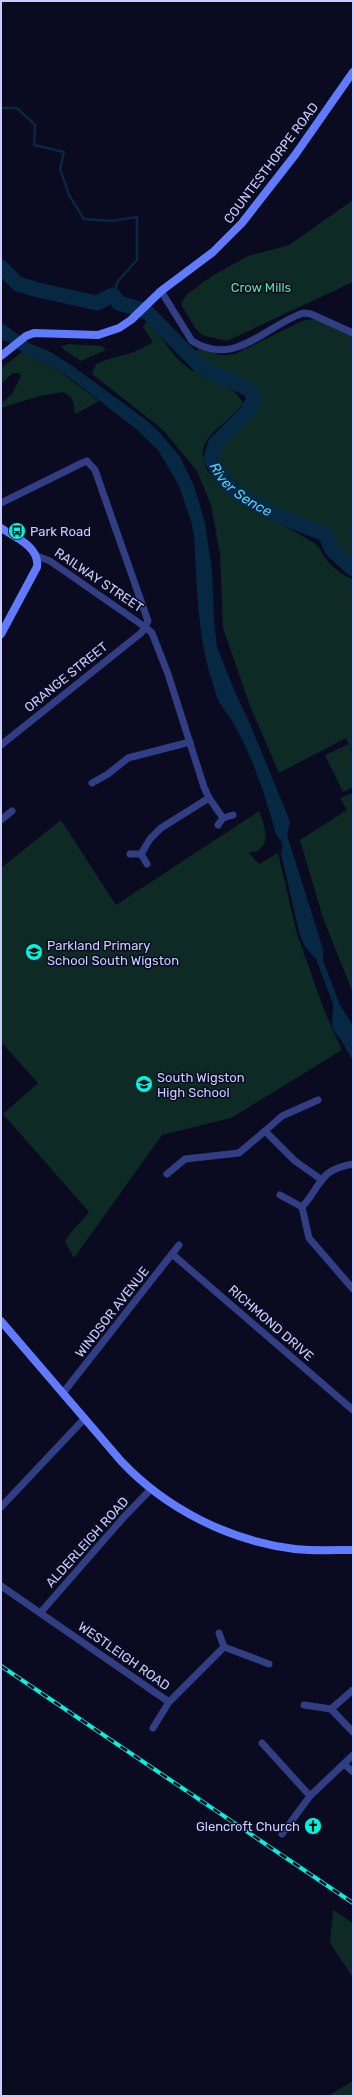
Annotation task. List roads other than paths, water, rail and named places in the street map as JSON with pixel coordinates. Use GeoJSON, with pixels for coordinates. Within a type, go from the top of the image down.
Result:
{"type":"FeatureCollection","features":[{"type":"Feature","properties":{"kind":"street","name":"COUNTESTHORPE ROAD"},"geometry":{"type":"LineString","coordinates":[[1,356],[26,336],[34,333],[98,335],[119,328],[130,320],[161,292],[213,252],[242,223],[295,155],[353,72]]}},
{"type":"Feature","properties":{"kind":"street"},"geometry":{"type":"LineString","coordinates":[[161,292],[192,341],[221,350],[231,350],[244,345],[303,313],[311,314],[353,332]]}},
{"type":"Feature","properties":{"kind":"street"},"geometry":{"type":"LineString","coordinates":[[1,503],[82,463],[87,462],[95,470],[148,620],[145,627],[154,639],[209,798],[224,818]]}},
{"type":"Feature","properties":{"kind":"street"},"geometry":{"type":"LineString","coordinates":[[1,528],[33,549],[37,556],[37,567],[1,634]]}},
{"type":"Feature","properties":{"kind":"street","name":"RAILWAY STREET"},"geometry":{"type":"LineString","coordinates":[[37,556],[50,561],[145,627]]}},
{"type":"Feature","properties":{"kind":"street","name":"ORANGE STREET"},"geometry":{"type":"LineString","coordinates":[[1,745],[141,633],[145,627]]}},
{"type":"Feature","properties":{"kind":"street"},"geometry":{"type":"LineString","coordinates":[[92,783],[108,774],[128,758],[190,742]]}},
{"type":"Feature","properties":{"kind":"street"},"geometry":{"type":"LineString","coordinates":[[141,854],[150,839],[161,828],[209,798]]}},
{"type":"Feature","properties":{"kind":"street"},"geometry":{"type":"LineString","coordinates":[[1,820],[12,810]]}},
{"type":"Feature","properties":{"kind":"street"},"geometry":{"type":"LineString","coordinates":[[218,825],[224,818],[233,815]]}},
{"type":"Feature","properties":{"kind":"street"},"geometry":{"type":"LineString","coordinates":[[130,854],[141,854]]}},
{"type":"Feature","properties":{"kind":"street"},"geometry":{"type":"LineString","coordinates":[[141,854],[147,864]]}},
{"type":"Feature","properties":{"kind":"street"},"geometry":{"type":"LineString","coordinates":[[167,1174],[185,1159],[239,1153],[282,1116],[318,1100]]}},
{"type":"Feature","properties":{"kind":"street"},"geometry":{"type":"LineString","coordinates":[[265,1131],[295,1161],[322,1180]]}},
{"type":"Feature","properties":{"kind":"street"},"geometry":{"type":"LineString","coordinates":[[302,1207],[313,1195],[327,1172],[334,1168],[353,1164]]}},
{"type":"Feature","properties":{"kind":"street"},"geometry":{"type":"LineString","coordinates":[[280,1195],[302,1207],[309,1238],[353,1289]]}},
{"type":"Feature","properties":{"kind":"street","name":"WINDSOR AVENUE"},"geometry":{"type":"LineString","coordinates":[[63,1393],[179,1245]]}},
{"type":"Feature","properties":{"kind":"street","name":"RICHMOND DRIVE"},"geometry":{"type":"LineString","coordinates":[[172,1254],[353,1410]]}},
{"type":"Feature","properties":{"kind":"street"},"geometry":{"type":"LineString","coordinates":[[1,1321],[121,1461],[151,1489],[184,1511],[239,1536],[296,1549],[353,1550]]}},
{"type":"Feature","properties":{"kind":"street"},"geometry":{"type":"LineString","coordinates":[[1,1507],[85,1418]]}},
{"type":"Feature","properties":{"kind":"street","name":"ALDERLEIGH ROAD"},"geometry":{"type":"LineString","coordinates":[[41,1612],[123,1518],[151,1489]]}},
{"type":"Feature","properties":{"kind":"street","name":"WESTLEIGH ROAD"},"geometry":{"type":"LineString","coordinates":[[1,1586],[41,1612],[169,1702],[224,1647]]}},
{"type":"Feature","properties":{"kind":"street"},"geometry":{"type":"LineString","coordinates":[[219,1633],[224,1647],[269,1664]]}},
{"type":"Feature","properties":{"kind":"street"},"geometry":{"type":"LineString","coordinates":[[331,1709],[353,1690]]}},
{"type":"Feature","properties":{"kind":"street"},"geometry":{"type":"LineString","coordinates":[[152,1728],[169,1702]]}},
{"type":"Feature","properties":{"kind":"street"},"geometry":{"type":"LineString","coordinates":[[304,1705],[331,1709],[353,1732]]}},
{"type":"Feature","properties":{"kind":"street"},"geometry":{"type":"LineString","coordinates":[[262,1743],[310,1796]]}},
{"type":"Feature","properties":{"kind":"street"},"geometry":{"type":"LineString","coordinates":[[282,1834],[310,1796],[353,1755]]}},
{"type":"Feature","properties":{"kind":"street"},"geometry":{"type":"LineString","coordinates":[[344,1764],[353,1772]]}},
{"type":"Feature","properties":{"kind":"water"},"geometry":{"type":"Polygon","coordinates":[[[1,322],[31,344],[49,351],[71,365],[145,419],[161,434],[180,457],[194,486],[205,523],[212,571],[214,622],[217,647],[290,822],[287,835],[323,949],[323,960],[339,1003],[353,1026],[353,1061],[339,1037],[335,1033],[332,1025],[333,1004],[316,959],[305,947],[299,932],[281,853],[283,845],[276,835],[267,802],[257,774],[238,732],[220,704],[215,692],[203,645],[197,590],[194,535],[191,521],[179,486],[158,450],[136,429],[58,370],[25,354],[9,342],[1,340],[1,322]]]}},
{"type":"Feature","properties":{"kind":"waterway"},"geometry":{"type":"LineString","coordinates":[[1,108],[17,108],[35,125],[34,145],[64,152],[60,169],[69,195],[84,219],[112,221],[137,217],[137,260],[118,281],[113,295]]}},
{"type":"Feature","properties":{"kind":"waterway","name":"River Sence"},"geometry":{"type":"LineString","coordinates":[[1,267],[18,284],[97,303],[113,295],[119,303],[146,311],[201,367],[250,390],[254,399],[247,412],[215,444],[211,459],[220,475],[230,486],[255,504],[268,511],[325,534],[332,550],[353,569]]}},
{"type":"Feature","properties":{"kind":"railway"},"geometry":{"type":"LineString","coordinates":[[1,1666],[353,1903]]}},
{"type":"Feature","properties":{"kind":"place","name":"Park Road"},"geometry":{"type":"Point","coordinates":[17,531]}},
{"type":"Feature","properties":{"kind":"place","name":"Parkland Primary School South Wigston"},"geometry":{"type":"Point","coordinates":[34,952]}},
{"type":"Feature","properties":{"kind":"place","name":"South Wigston High School"},"geometry":{"type":"Point","coordinates":[144,1084]}},
{"type":"Feature","properties":{"kind":"place","name":"Glencroft Church"},"geometry":{"type":"Point","coordinates":[313,1826]}},
{"type":"Feature","properties":{"kind":"park label","name":"Crow Mills"},"geometry":{"type":"Point","coordinates":[261,287]}}]}
